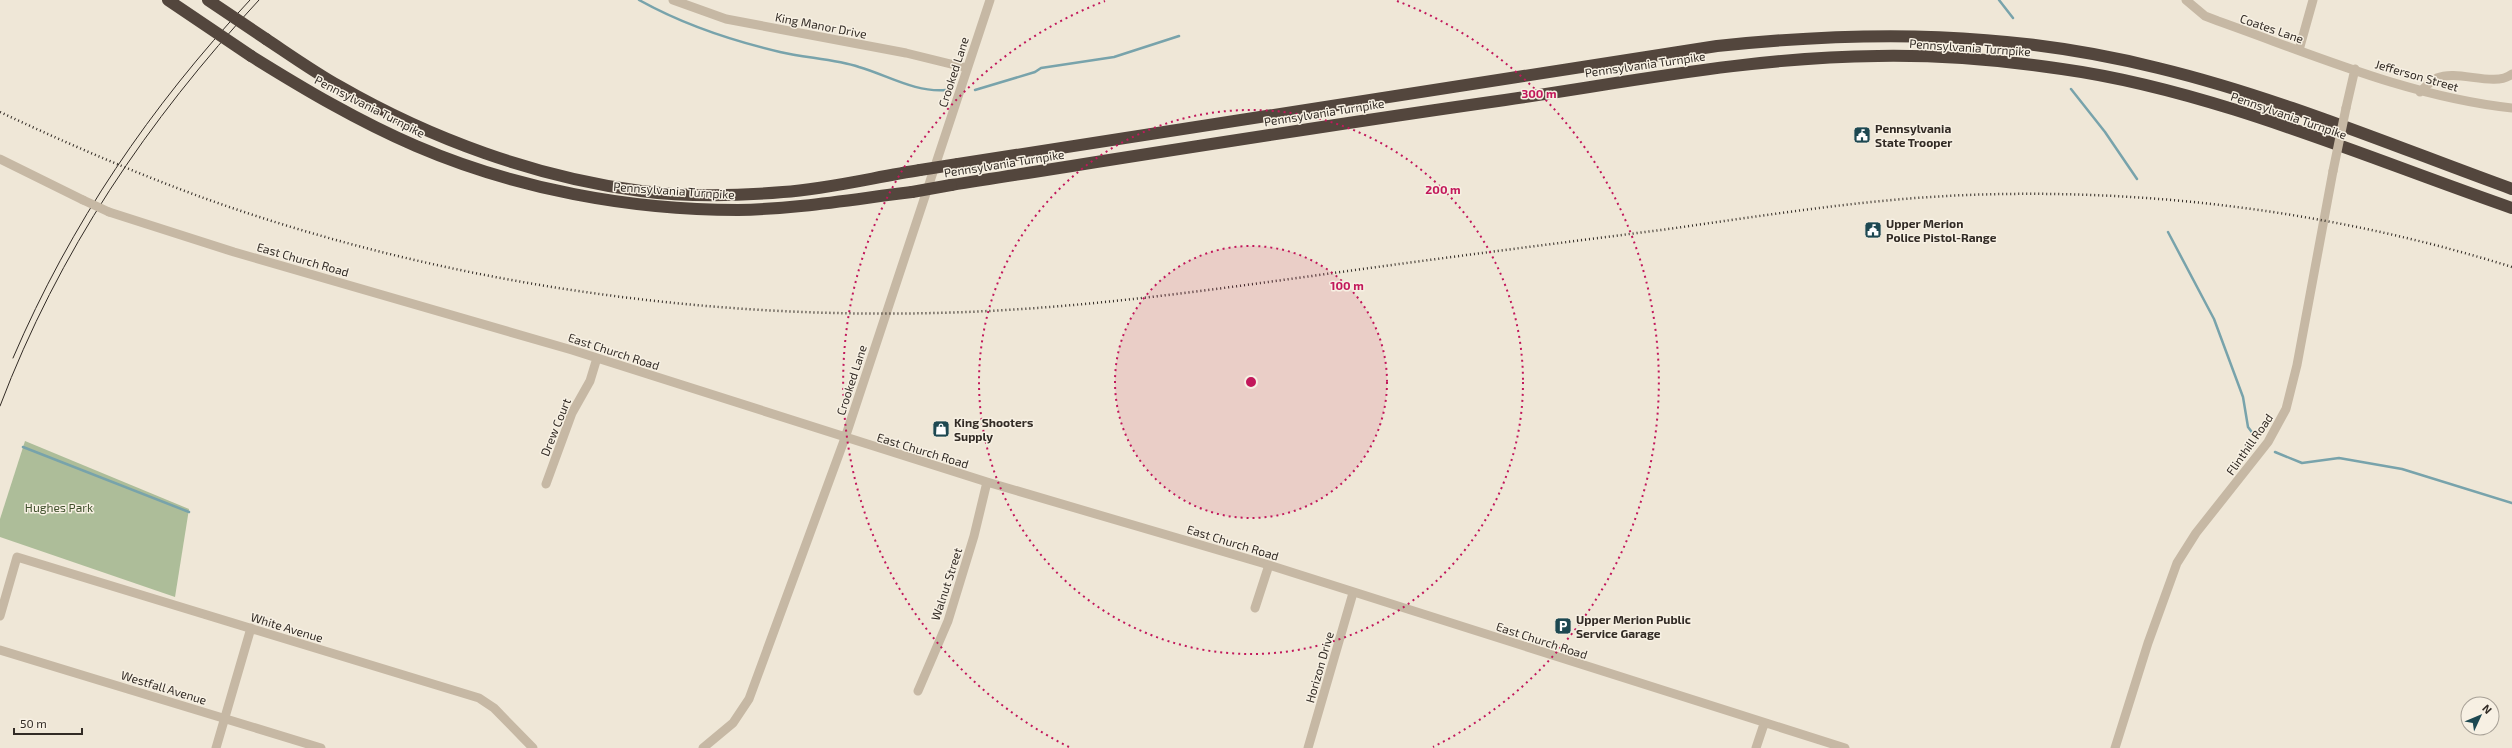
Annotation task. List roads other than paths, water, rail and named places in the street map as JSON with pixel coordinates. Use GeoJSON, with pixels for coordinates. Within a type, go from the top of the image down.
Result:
{"type":"FeatureCollection","features":[{"type":"Feature","properties":{"kind":"highway","name":"Pennsylvania Turnpike"},"geometry":{"type":"LineString","coordinates":[[168,0],[251,56],[338,108],[416,146],[496,174],[583,196],[660,206],[739,210],[811,205],[912,192],[1371,118],[1683,72],[1781,62],[1885,56],[1983,60],[2062,69],[2107,77],[2224,107],[2512,208]]}},
{"type":"Feature","properties":{"kind":"highway","name":"Pennsylvania Turnpike"},"geometry":{"type":"LineString","coordinates":[[208,0],[338,86],[412,124],[459,144],[532,169],[642,192],[784,192],[1717,46],[1836,36],[1927,35],[2046,46],[2158,68],[2249,94],[2512,189]]}},
{"type":"Feature","properties":{"kind":"street","name":"King Manor Drive"},"geometry":{"type":"LineString","coordinates":[[673,0],[726,19],[906,53],[967,68]]}},
{"type":"Feature","properties":{"kind":"street","name":"Crooked Lane"},"geometry":{"type":"LineString","coordinates":[[703,748],[733,723],[749,699],[845,438],[990,0]]}},
{"type":"Feature","properties":{"kind":"street","name":"Coates Lane"},"geometry":{"type":"LineString","coordinates":[[2186,0],[2205,16],[2355,69]]}},
{"type":"Feature","properties":{"kind":"street"},"geometry":{"type":"LineString","coordinates":[[2299,50],[2313,0]]}},
{"type":"Feature","properties":{"kind":"street","name":"Jefferson Street"},"geometry":{"type":"LineString","coordinates":[[2355,69],[2420,92],[2483,105],[2512,108]]}},
{"type":"Feature","properties":{"kind":"street","name":"Flinthill Road"},"geometry":{"type":"LineString","coordinates":[[2115,748],[2148,643],[2177,563],[2196,533],[2268,442],[2286,409],[2297,365],[2333,171],[2355,69]]}},
{"type":"Feature","properties":{"kind":"street"},"geometry":{"type":"LineString","coordinates":[[2420,92],[2431,82],[2444,76],[2499,79],[2512,74]]}},
{"type":"Feature","properties":{"kind":"street","name":"East Church Road"},"geometry":{"type":"LineString","coordinates":[[0,159],[109,212],[234,252],[597,358],[987,482],[1269,565],[1764,724],[1844,748]]}},
{"type":"Feature","properties":{"kind":"street","name":"Drew Court"},"geometry":{"type":"LineString","coordinates":[[546,484],[572,413],[590,381],[597,358]]}},
{"type":"Feature","properties":{"kind":"street","name":"Walnut Street"},"geometry":{"type":"LineString","coordinates":[[918,691],[948,622],[974,536],[987,482]]}},
{"type":"Feature","properties":{"kind":"street","name":"White Avenue"},"geometry":{"type":"LineString","coordinates":[[0,616],[17,557],[479,698],[494,708],[533,748]]}},
{"type":"Feature","properties":{"kind":"street"},"geometry":{"type":"LineString","coordinates":[[1255,608],[1269,565]]}},
{"type":"Feature","properties":{"kind":"street","name":"Horizon Drive"},"geometry":{"type":"LineString","coordinates":[[1308,748],[1353,593]]}},
{"type":"Feature","properties":{"kind":"street"},"geometry":{"type":"LineString","coordinates":[[216,748],[251,628]]}},
{"type":"Feature","properties":{"kind":"street","name":"Westfall Avenue"},"geometry":{"type":"LineString","coordinates":[[0,650],[321,748]]}},
{"type":"Feature","properties":{"kind":"street"},"geometry":{"type":"LineString","coordinates":[[1756,748],[1764,724]]}},
{"type":"Feature","properties":{"kind":"waterway"},"geometry":{"type":"LineString","coordinates":[[639,0],[655,9],[690,24],[744,43],[790,54],[850,64],[870,70],[902,83],[924,89],[946,90]]}},
{"type":"Feature","properties":{"kind":"waterway"},"geometry":{"type":"LineString","coordinates":[[1999,0],[2013,18]]}},
{"type":"Feature","properties":{"kind":"waterway"},"geometry":{"type":"LineString","coordinates":[[975,90],[1035,72],[1041,68],[1114,57],[1179,36]]}},
{"type":"Feature","properties":{"kind":"waterway"},"geometry":{"type":"LineString","coordinates":[[2071,89],[2105,132],[2137,179]]}},
{"type":"Feature","properties":{"kind":"waterway"},"geometry":{"type":"LineString","coordinates":[[2168,232],[2214,319],[2243,397],[2248,427],[2257,439]]}},
{"type":"Feature","properties":{"kind":"waterway"},"geometry":{"type":"LineString","coordinates":[[23,447],[189,512]]}},
{"type":"Feature","properties":{"kind":"waterway"},"geometry":{"type":"LineString","coordinates":[[2275,452],[2302,463],[2339,458],[2402,469],[2512,503]]}},
{"type":"Feature","properties":{"kind":"tram line"},"geometry":{"type":"LineString","coordinates":[[13,358],[60,260],[116,168],[146,125],[179,82],[250,0]]}},
{"type":"Feature","properties":{"kind":"tram line"},"geometry":{"type":"LineString","coordinates":[[0,406],[23,349],[50,294],[78,241],[110,190],[143,141],[180,93],[218,46],[259,0]]}},
{"type":"Feature","properties":{"kind":"railway"},"geometry":{"type":"LineString","coordinates":[[0,112],[150,178],[201,197],[302,230],[406,258],[512,280],[619,297],[727,308],[835,313],[943,313],[1087,304],[1240,286],[1852,204],[1967,195],[2036,194],[2105,196],[2174,200],[2242,208],[2311,218],[2378,232],[2446,248],[2512,267]]}},
{"type":"Feature","properties":{"kind":"place","name":"Pennsylvania State Trooper"},"geometry":{"type":"Point","coordinates":[1862,135]}},
{"type":"Feature","properties":{"kind":"place","name":"Upper Merion Police Pistol-Range"},"geometry":{"type":"Point","coordinates":[1873,230]}},
{"type":"Feature","properties":{"kind":"place","name":"King Shooters Supply"},"geometry":{"type":"Point","coordinates":[941,429]}},
{"type":"Feature","properties":{"kind":"place","name":"Upper Merion Public Service Garage"},"geometry":{"type":"Point","coordinates":[1563,626]}},
{"type":"Feature","properties":{"kind":"park label","name":"Hughes Park"},"geometry":{"type":"Point","coordinates":[59,507]}}]}
